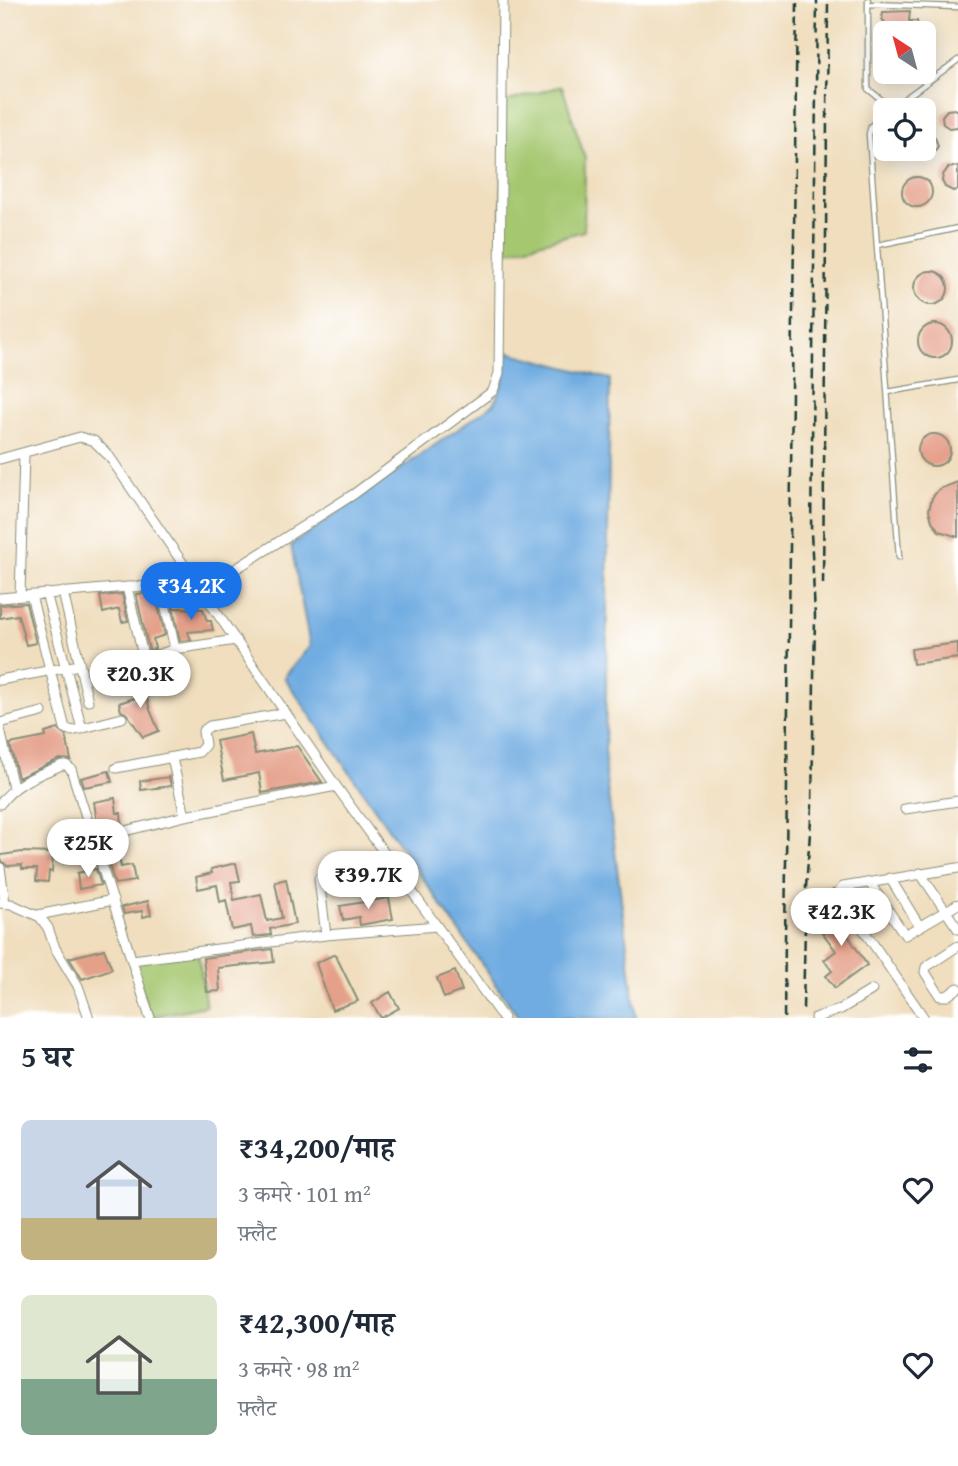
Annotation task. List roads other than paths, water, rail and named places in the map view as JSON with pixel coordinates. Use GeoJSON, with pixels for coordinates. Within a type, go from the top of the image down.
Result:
{"type":"FeatureCollection","features":[{"type":"Feature","properties":{"kind":"street"},"geometry":{"type":"LineString","coordinates":[[0,598],[127,587],[161,586],[201,591],[354,494],[485,398],[497,384],[503,0]]}},
{"type":"Feature","properties":{"kind":"street"},"geometry":{"type":"LineString","coordinates":[[0,459],[80,437],[94,441],[109,456],[336,786],[503,1018]]}},
{"type":"Feature","properties":{"kind":"street"},"geometry":{"type":"LineString","coordinates":[[20,596],[24,454]]}},
{"type":"Feature","properties":{"kind":"street"},"geometry":{"type":"LineString","coordinates":[[161,586],[175,649]]}},
{"type":"Feature","properties":{"kind":"street"},"geometry":{"type":"LineString","coordinates":[[127,587],[145,660]]}},
{"type":"Feature","properties":{"kind":"street"},"geometry":{"type":"LineString","coordinates":[[63,592],[88,701]]}},
{"type":"Feature","properties":{"kind":"street"},"geometry":{"type":"LineString","coordinates":[[46,593],[82,729]]}},
{"type":"Feature","properties":{"kind":"street"},"geometry":{"type":"LineString","coordinates":[[32,595],[65,728],[72,732],[122,718]]}},
{"type":"Feature","properties":{"kind":"street"},"geometry":{"type":"LineString","coordinates":[[116,668],[175,649],[236,640]]}},
{"type":"Feature","properties":{"kind":"street"},"geometry":{"type":"LineString","coordinates":[[0,680],[79,665]]}},
{"type":"Feature","properties":{"kind":"street"},"geometry":{"type":"LineString","coordinates":[[0,723],[42,712]]}},
{"type":"Feature","properties":{"kind":"street"},"geometry":{"type":"LineString","coordinates":[[117,768],[172,758],[203,749],[203,731],[210,726],[286,713]]}},
{"type":"Feature","properties":{"kind":"street"},"geometry":{"type":"LineString","coordinates":[[0,729],[13,788]]}},
{"type":"Feature","properties":{"kind":"street"},"geometry":{"type":"LineString","coordinates":[[172,758],[185,816]]}},
{"type":"Feature","properties":{"kind":"street"},"geometry":{"type":"LineString","coordinates":[[0,804],[13,788],[66,765],[73,774],[149,1018]]}},
{"type":"Feature","properties":{"kind":"street"},"geometry":{"type":"LineString","coordinates":[[93,839],[185,816],[336,786]]}},
{"type":"Feature","properties":{"kind":"street"},"geometry":{"type":"LineString","coordinates":[[905,809],[958,802]]}},
{"type":"Feature","properties":{"kind":"street"},"geometry":{"type":"LineString","coordinates":[[0,867],[3,903],[38,915],[113,901]]}},
{"type":"Feature","properties":{"kind":"street"},"geometry":{"type":"LineString","coordinates":[[924,1018],[840,894],[843,887],[958,868]]}},
{"type":"Feature","properties":{"kind":"street"},"geometry":{"type":"LineString","coordinates":[[920,873],[958,929]]}},
{"type":"Feature","properties":{"kind":"street"},"geometry":{"type":"LineString","coordinates":[[890,878],[920,927]]}},
{"type":"Feature","properties":{"kind":"street"},"geometry":{"type":"LineString","coordinates":[[319,879],[326,936]]}},
{"type":"Feature","properties":{"kind":"street"},"geometry":{"type":"LineString","coordinates":[[870,882],[904,935],[958,904]]}},
{"type":"Feature","properties":{"kind":"street"},"geometry":{"type":"LineString","coordinates":[[38,915],[48,928],[55,948],[78,986],[89,1018]]}},
{"type":"Feature","properties":{"kind":"street"},"geometry":{"type":"LineString","coordinates":[[132,960],[326,936],[437,926]]}},
{"type":"Feature","properties":{"kind":"street"},"geometry":{"type":"LineString","coordinates":[[958,946],[926,967],[925,972],[940,996],[947,996],[958,988]]}},
{"type":"Feature","properties":{"kind":"street"},"geometry":{"type":"LineString","coordinates":[[815,1018],[841,1009],[872,990]]}},
{"type":"Feature","properties":{"kind":"lane"},"geometry":{"type":"LineString","coordinates":[[877,98],[868,89],[868,2],[958,7]]}},
{"type":"Feature","properties":{"kind":"lane"},"geometry":{"type":"LineString","coordinates":[[906,98],[958,60]]}},
{"type":"Feature","properties":{"kind":"lane"},"geometry":{"type":"LineString","coordinates":[[873,125],[869,134],[899,557]]}},
{"type":"Feature","properties":{"kind":"lane"},"geometry":{"type":"LineString","coordinates":[[878,245],[958,228]]}},
{"type":"Feature","properties":{"kind":"lane"},"geometry":{"type":"LineString","coordinates":[[888,393],[958,380]]}},
{"type":"Feature","properties":{"kind":"water"},"geometry":{"type":"Polygon","coordinates":[[[508,352],[610,379],[605,770],[636,1018],[519,1018],[284,677],[310,646],[291,545],[494,404],[503,382],[508,352]]]}},
{"type":"Feature","properties":{"kind":"railway"},"geometry":{"type":"LineString","coordinates":[[784,1018],[797,0]]}},
{"type":"Feature","properties":{"kind":"railway"},"geometry":{"type":"LineString","coordinates":[[803,1009],[806,887],[812,806],[815,616],[811,532],[817,0]]}},
{"type":"Feature","properties":{"kind":"railway"},"geometry":{"type":"LineString","coordinates":[[823,584],[828,0]]}}]}
